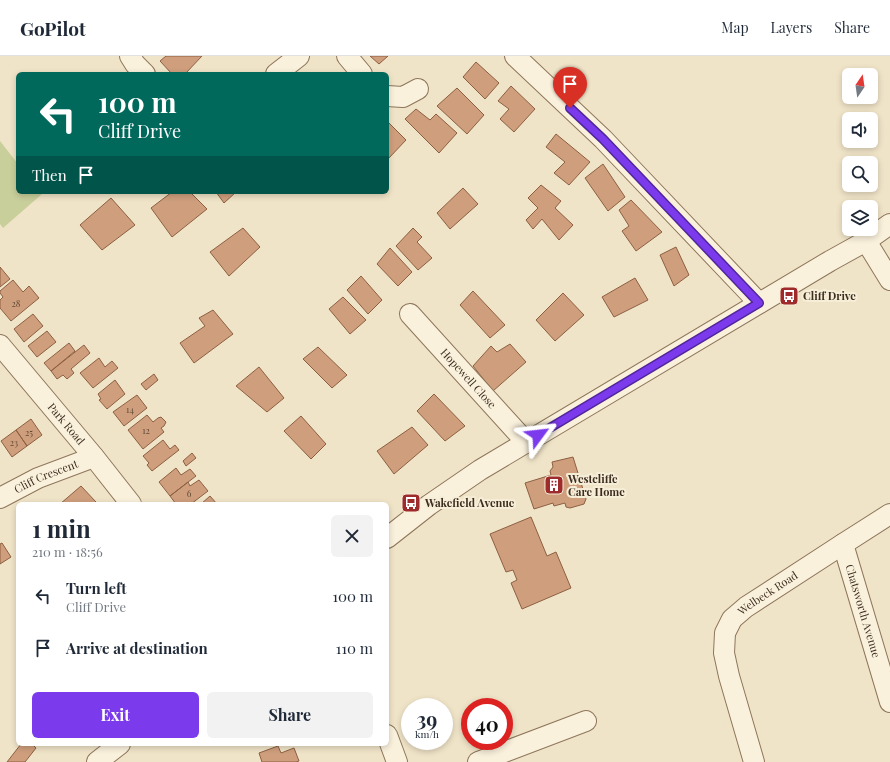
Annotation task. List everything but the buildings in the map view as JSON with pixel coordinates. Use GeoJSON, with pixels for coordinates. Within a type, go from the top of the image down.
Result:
{"type":"FeatureCollection","features":[{"type":"Feature","properties":{"kind":"street"},"geometry":{"type":"LineString","coordinates":[[130,56],[143,72]]}},
{"type":"Feature","properties":{"kind":"street"},"geometry":{"type":"LineString","coordinates":[[279,72],[299,56]]}},
{"type":"Feature","properties":{"kind":"street"},"geometry":{"type":"LineString","coordinates":[[347,56],[360,72]]}},
{"type":"Feature","properties":{"kind":"street"},"geometry":{"type":"LineString","coordinates":[[515,56],[603,139],[759,303]]}},
{"type":"Feature","properties":{"kind":"street"},"geometry":{"type":"LineString","coordinates":[[389,96],[402,97],[418,89]]}},
{"type":"Feature","properties":{"kind":"street"},"geometry":{"type":"LineString","coordinates":[[389,536],[429,505],[480,470],[759,303],[866,241],[890,224]]}},
{"type":"Feature","properties":{"kind":"street"},"geometry":{"type":"LineString","coordinates":[[866,241],[890,280]]}},
{"type":"Feature","properties":{"kind":"street","name":"Hopewell Close"},"geometry":{"type":"LineString","coordinates":[[410,314],[526,442]]}},
{"type":"Feature","properties":{"kind":"street","name":"Park Road"},"geometry":{"type":"LineString","coordinates":[[0,345],[94,457],[129,502]]}},
{"type":"Feature","properties":{"kind":"street","name":"Cliff Crescent"},"geometry":{"type":"LineString","coordinates":[[0,498],[38,478],[94,457]]}},
{"type":"Feature","properties":{"kind":"street","name":"Welbeck Road"},"geometry":{"type":"LineString","coordinates":[[754,762],[724,654],[725,634],[732,619],[746,607],[890,514]]}},
{"type":"Feature","properties":{"kind":"street","name":"Chatsworth Avenue"},"geometry":{"type":"LineString","coordinates":[[843,544],[890,702]]}},
{"type":"Feature","properties":{"kind":"street"},"geometry":{"type":"LineString","coordinates":[[478,762],[586,721]]}},
{"type":"Feature","properties":{"kind":"street"},"geometry":{"type":"LineString","coordinates":[[389,740],[397,762]]}},
{"type":"Feature","properties":{"kind":"street"},"geometry":{"type":"LineString","coordinates":[[98,762],[118,746]]}},
{"type":"Feature","properties":{"kind":"green space"},"geometry":{"type":"Polygon","coordinates":[[[0,141],[16,161],[16,194],[42,194],[3,228],[0,224],[0,141]]]}},
{"type":"Feature","properties":{"kind":"place","name":"Cliff Drive"},"geometry":{"type":"Point","coordinates":[789,296]}},
{"type":"Feature","properties":{"kind":"place","name":"Westcliffe Care Home"},"geometry":{"type":"Point","coordinates":[554,485]}},
{"type":"Feature","properties":{"kind":"place","name":"Wakefield Avenue"},"geometry":{"type":"Point","coordinates":[411,503]}},
{"type":"Feature","properties":{"kind":"route"},"geometry":{"type":"LineString","coordinates":[[538,435],[759,303],[603,139],[570,108]]}}]}
